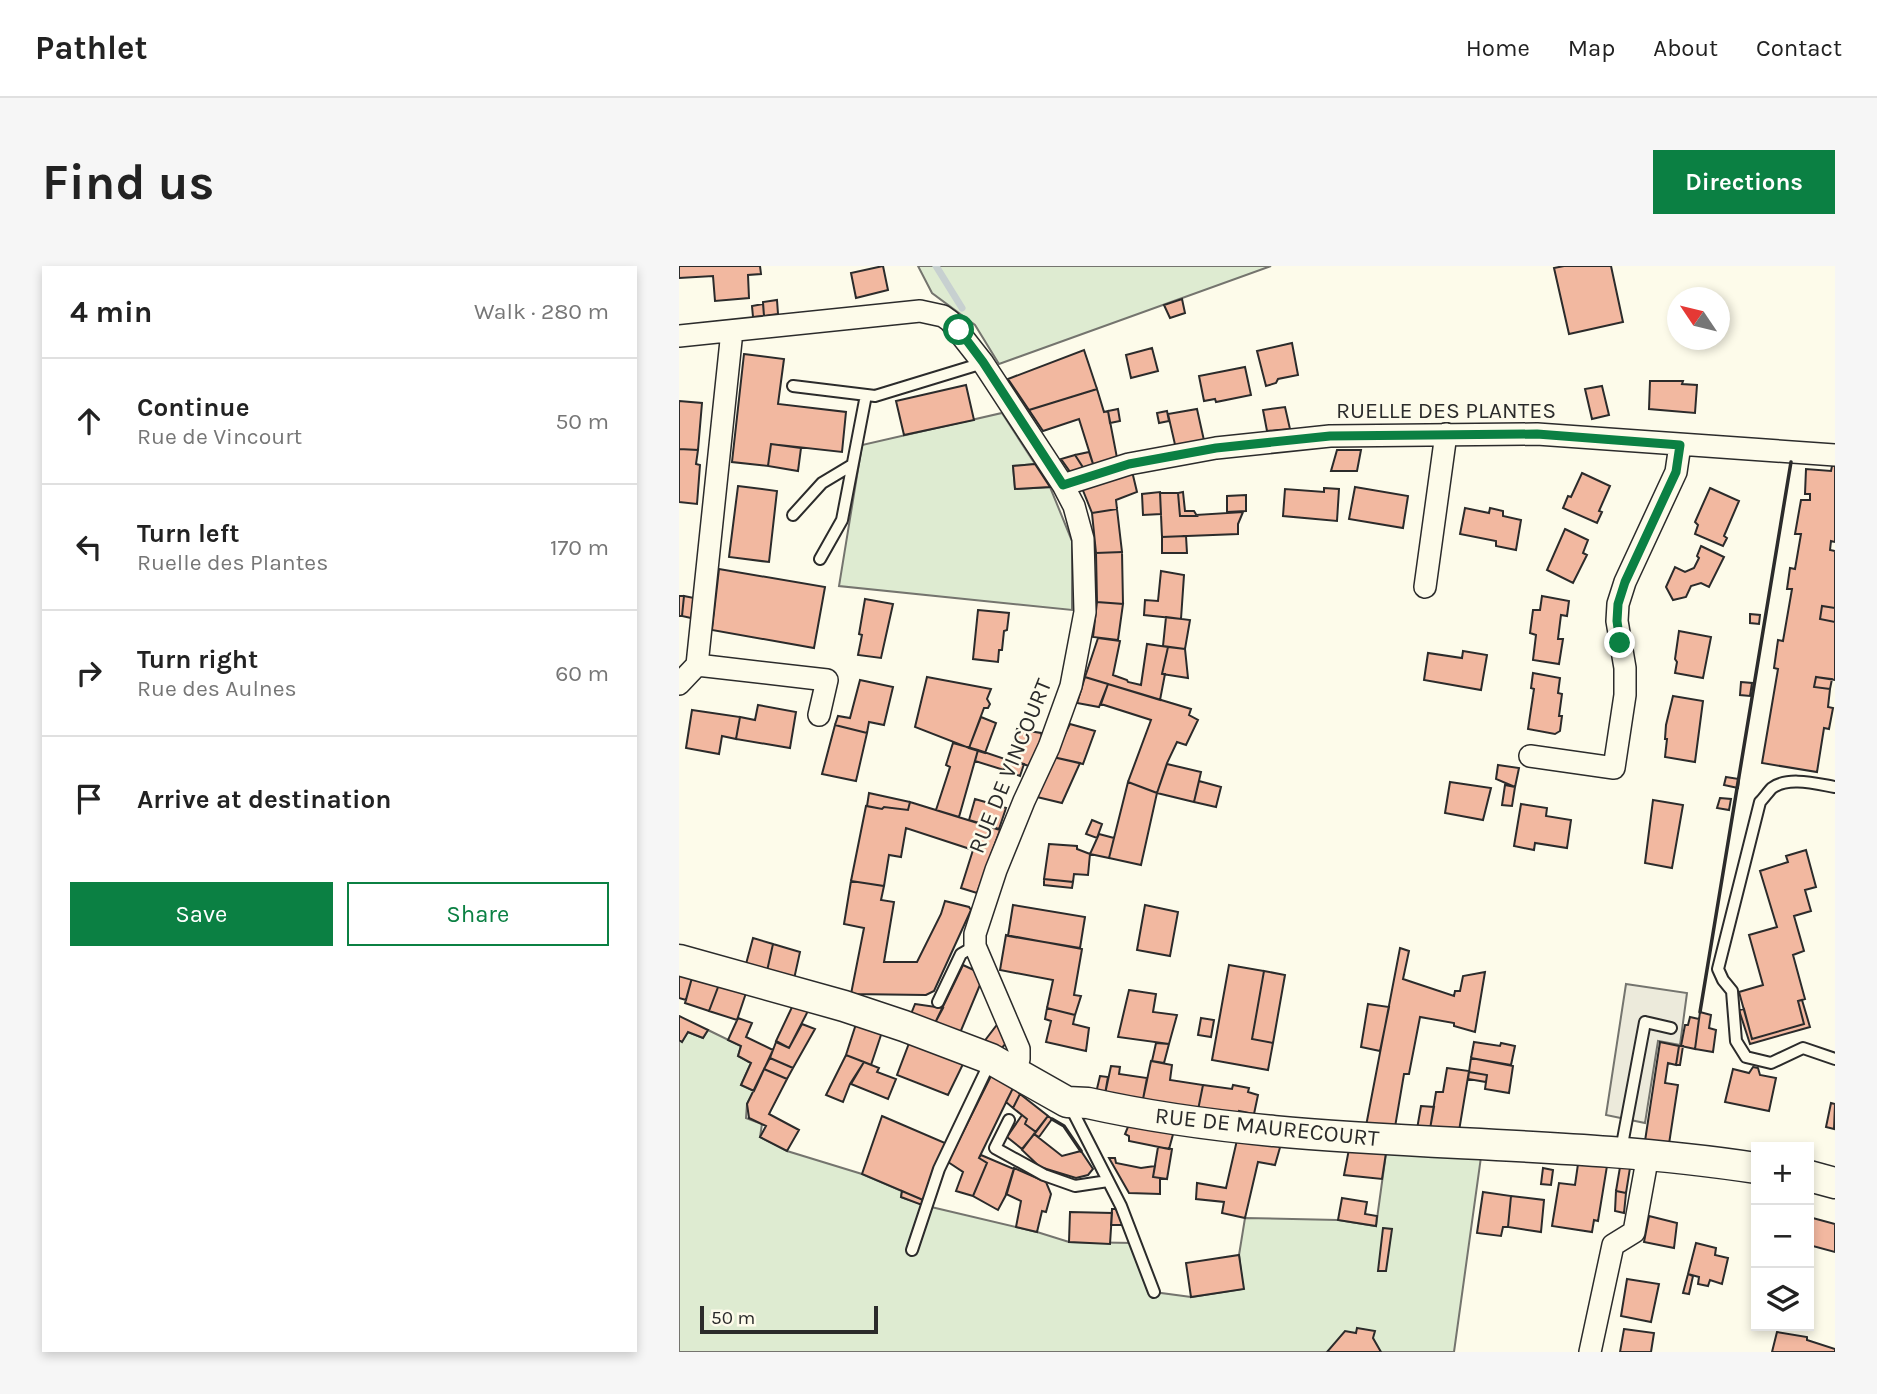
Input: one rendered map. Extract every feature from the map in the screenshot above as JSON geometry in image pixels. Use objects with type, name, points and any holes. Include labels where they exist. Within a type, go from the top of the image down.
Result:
[{"type":"main road","name":"RUE DE MAURECOURT","points":[[679,960],[844,1006],[914,1030],[1003,1066],[1067,1102],[1088,1103],[1144,1115],[1220,1126],[1635,1154],[1751,1167]]},
{"type":"main road","points":[[1814,1177],[1835,1183]]},
{"type":"street","name":"RUE DE VINCOURT","points":[[679,336],[921,311],[943,316],[983,362],[1074,506],[1083,539],[1085,612],[1080,648],[1063,712],[996,870],[975,934],[975,946]]},
{"type":"street","points":[[679,684],[697,665],[732,331]]},
{"type":"street","points":[[1425,587],[1446,434]]},
{"type":"street","name":"RUELLE DES PLANTES","points":[[1063,485],[1129,464],[1216,448],[1330,436],[1537,434],[1835,455]]},
{"type":"street","points":[[1530,755],[1615,768],[1625,695],[1625,668],[1617,621],[1618,604],[1625,582],[1676,472],[1680,445]]},
{"type":"street","points":[[697,665],[827,680],[819,715]]},
{"type":"street","points":[[975,946],[1019,1049],[1019,1059],[1003,1066]]},
{"type":"street","points":[[1590,1352],[1613,1245],[1633,1232],[1635,1154]]},
{"type":"lane","points":[[793,386],[875,396],[983,362]]},
{"type":"lane","points":[[820,559],[842,520],[866,395]]},
{"type":"lane","points":[[793,515],[822,483],[852,465]]},
{"type":"lane","points":[[1835,787],[1803,782],[1782,784],[1772,788],[1761,802],[1718,969],[1723,980],[1733,990],[1736,1041],[1746,1057],[1772,1063],[1803,1048],[1835,1059]]},
{"type":"lane","points":[[938,1002],[961,954],[975,946]]},
{"type":"lane","points":[[1635,1154],[1645,1022],[1671,1028]]},
{"type":"lane","points":[[912,1250],[939,1169],[1003,1066]]},
{"type":"lane","points":[[1067,1102],[1121,1206],[1154,1292]]},
{"type":"lane","points":[[1009,1120],[995,1147],[1044,1175],[1075,1186],[1108,1181]]},
{"type":"green space","points":[[918,266],[1271,266],[999,364],[975,325],[932,293]]},
{"type":"green space","points":[[1002,413],[1035,464],[1013,466],[1015,489],[1050,487],[1072,541],[1072,610],[839,586],[862,445]]},
{"type":"green space","points":[[708,1030],[741,1046],[738,1056],[751,1063],[741,1085],[754,1091],[747,1104],[746,1118],[762,1124],[760,1137],[787,1151],[862,1174],[902,1191],[901,1197],[927,1206],[1069,1242],[1135,1243],[1154,1292],[1191,1297],[1243,1289],[1239,1255],[1245,1218],[1338,1220],[1376,1226],[1386,1153],[1481,1157],[1454,1352],[679,1352],[679,1040],[682,1041],[688,1032],[703,1038]]},
{"type":"shaded area","points":[[1626,984],[1687,993],[1680,1045],[1658,1041],[1645,1123],[1606,1115]]},
{"type":"building","points":[[679,266],[760,266],[761,274],[748,275],[749,298],[715,301],[713,276],[679,278]]},
{"type":"building","points":[[883,266],[888,290],[856,298],[851,273]]},
{"type":"building","points":[[1611,266],[1623,322],[1569,334],[1554,268]]},
{"type":"building","points":[[1182,299],[1185,313],[1170,318],[1164,305]]},
{"type":"building","points":[[777,300],[778,314],[764,316],[763,302]]},
{"type":"building","points":[[763,304],[764,316],[753,317],[752,306]]},
{"type":"building","points":[[1292,343],[1298,375],[1278,379],[1276,383],[1266,386],[1257,351]]},
{"type":"building","points":[[1152,348],[1158,371],[1131,378],[1126,355]]},
{"type":"building","points":[[1084,350],[1097,389],[1029,410],[1008,379]]},
{"type":"building","points":[[744,354],[784,359],[778,404],[846,412],[842,452],[771,444],[768,466],[732,462]]},
{"type":"building","points":[[1245,367],[1251,395],[1216,402],[1215,399],[1204,401],[1199,376]]},
{"type":"building","points":[[1650,381],[1683,381],[1682,384],[1697,385],[1695,413],[1649,409]]},
{"type":"building","points":[[966,385],[974,420],[904,435],[896,401]]},
{"type":"building","points":[[1602,386],[1609,415],[1592,419],[1585,389]]},
{"type":"building","points":[[1097,389],[1104,412],[1108,411],[1118,463],[1095,470],[1079,419],[1043,431],[1029,410]]},
{"type":"building","points":[[679,401],[702,403],[698,450],[679,449]]},
{"type":"building","points":[[1285,407],[1290,429],[1267,431],[1263,410]]},
{"type":"building","points":[[1118,409],[1120,421],[1110,423],[1108,411]]},
{"type":"building","points":[[1197,409],[1205,445],[1176,449],[1168,414]]},
{"type":"building","points":[[1167,411],[1169,421],[1159,423],[1157,413]]},
{"type":"building","points":[[771,444],[801,448],[798,471],[768,466]]},
{"type":"building","points":[[679,449],[698,450],[696,464],[700,465],[697,504],[679,502]]},
{"type":"building","points":[[1337,450],[1361,450],[1357,471],[1331,471]]},
{"type":"building","points":[[1089,452],[1095,470],[1086,472],[1075,455]]},
{"type":"building","points":[[1075,455],[1086,472],[1073,476],[1061,459]]},
{"type":"building","points":[[1035,464],[1050,487],[1015,489],[1013,466]]},
{"type":"building","points":[[1832,466],[1835,466],[1835,542],[1831,541],[1830,550],[1835,551],[1835,608],[1822,606],[1820,619],[1835,622],[1835,680],[1816,677],[1814,687],[1830,689],[1828,707],[1833,708],[1829,729],[1824,728],[1817,772],[1762,763],[1778,669],[1774,668],[1778,640],[1783,641],[1792,589],[1787,589],[1790,568],[1795,569],[1801,534],[1795,534],[1801,500],[1810,500],[1810,494],[1805,494],[1806,469],[1831,471]]},
{"type":"building","points":[[1131,467],[1137,492],[1116,500],[1117,509],[1092,513],[1080,483]]},
{"type":"building","points":[[1582,473],[1610,486],[1597,523],[1563,508]]},
{"type":"building","points":[[738,486],[777,491],[769,562],[729,557]]},
{"type":"building","points":[[1355,487],[1408,496],[1403,528],[1349,519]]},
{"type":"building","points":[[1324,488],[1339,489],[1337,521],[1283,516],[1285,489],[1324,492]]},
{"type":"building","points":[[1710,488],[1739,501],[1724,536],[1727,538],[1723,546],[1695,534],[1698,525],[1695,522]]},
{"type":"building","points":[[1160,492],[1161,514],[1143,515],[1142,494]]},
{"type":"building","points":[[1183,492],[1185,511],[1194,511],[1197,516],[1180,516],[1178,493]]},
{"type":"building","points":[[1160,493],[1178,493],[1180,516],[1243,512],[1238,524],[1238,534],[1162,537]]},
{"type":"building","points":[[1246,495],[1246,511],[1227,512],[1227,496]]},
{"type":"building","points":[[1465,508],[1489,513],[1490,508],[1503,511],[1503,516],[1521,520],[1516,550],[1496,546],[1496,541],[1460,534]]},
{"type":"building","points":[[1117,509],[1122,552],[1096,553],[1092,513]]},
{"type":"building","points":[[1565,529],[1588,540],[1583,553],[1587,555],[1573,583],[1547,570]]},
{"type":"building","points":[[1186,536],[1187,553],[1162,553],[1162,537]]},
{"type":"building","points":[[1701,546],[1724,557],[1709,587],[1701,583],[1691,586],[1686,597],[1673,600],[1666,587],[1675,567],[1685,572],[1694,568]]},
{"type":"building","points":[[1122,552],[1123,604],[1097,602],[1096,553]]},
{"type":"building","points":[[719,569],[825,587],[814,648],[712,630]]},
{"type":"building","points":[[1161,571],[1184,575],[1181,619],[1144,615],[1145,600],[1158,601]]},
{"type":"building","points":[[679,596],[684,596],[682,616],[679,616]]},
{"type":"building","points":[[684,596],[694,598],[691,618],[682,616]]},
{"type":"building","points":[[1542,596],[1569,601],[1567,616],[1561,615],[1558,639],[1563,639],[1559,664],[1533,660],[1536,635],[1530,633],[1533,610],[1540,610]]},
{"type":"building","points":[[865,599],[893,604],[881,658],[858,655]]},
{"type":"building","points":[[1097,602],[1123,604],[1118,640],[1093,637]]},
{"type":"building","points":[[1822,606],[1835,608],[1835,622],[1820,619]]},
{"type":"building","points":[[978,610],[1009,613],[998,662],[973,659]]},
{"type":"building","points":[[1750,614],[1760,615],[1759,624],[1750,623]]},
{"type":"building","points":[[1166,617],[1190,620],[1185,649],[1163,646]]},
{"type":"building","points":[[1679,631],[1711,637],[1703,678],[1675,673]]},
{"type":"building","points":[[1098,638],[1120,641],[1113,675],[1141,685],[1147,644],[1168,647],[1160,700],[1085,677]]},
{"type":"building","points":[[1168,647],[1185,649],[1188,678],[1162,674]]},
{"type":"building","points":[[1463,651],[1487,655],[1481,690],[1424,680],[1428,653],[1462,658]]},
{"type":"building","points":[[1533,673],[1560,678],[1558,693],[1562,694],[1559,716],[1562,716],[1560,731],[1555,734],[1528,729],[1534,689],[1531,688]]},
{"type":"building","points":[[927,677],[991,689],[987,699],[990,704],[988,708],[984,708],[969,748],[915,727]]},
{"type":"building","points":[[1085,677],[1108,684],[1099,707],[1077,703]]},
{"type":"building","points":[[1816,677],[1832,679],[1830,689],[1814,687]]},
{"type":"building","points":[[860,680],[893,687],[884,725],[869,722],[867,733],[835,725],[838,716],[850,718]]},
{"type":"building","points":[[1741,682],[1752,683],[1750,696],[1740,695]]},
{"type":"building","points":[[1108,684],[1191,709],[1189,715],[1198,720],[1186,745],[1177,742],[1157,793],[1128,782],[1151,720],[1101,704]]},
{"type":"building","points":[[1673,696],[1703,701],[1695,762],[1665,757],[1666,725]]},
{"type":"building","points":[[758,705],[796,712],[790,748],[736,739],[740,717],[755,720]]},
{"type":"building","points":[[692,710],[740,717],[736,739],[722,736],[719,754],[686,748]]},
{"type":"building","points":[[981,717],[996,723],[985,753],[969,748]]},
{"type":"building","points":[[1070,724],[1095,731],[1083,764],[1053,757]]},
{"type":"building","points":[[835,725],[867,733],[856,781],[822,774]]},
{"type":"building","points":[[1017,729],[1041,733],[1042,737],[1029,766],[1010,760]]},
{"type":"building","points":[[953,743],[978,750],[959,817],[936,810],[950,767],[946,765]]},
{"type":"building","points":[[978,750],[1008,760],[1004,770],[975,761]]},
{"type":"building","points":[[1053,757],[1080,763],[1062,803],[1037,797]]},
{"type":"building","points":[[1008,760],[1024,764],[1020,776],[1004,770]]},
{"type":"building","points":[[1167,764],[1201,772],[1194,802],[1157,793]]},
{"type":"building","points":[[1498,765],[1519,768],[1515,787],[1496,779]]},
{"type":"building","points":[[1726,777],[1739,779],[1738,788],[1724,785]]},
{"type":"building","points":[[1199,781],[1221,787],[1216,807],[1194,802]]},
{"type":"building","points":[[1128,782],[1157,793],[1141,865],[1109,858]]},
{"type":"building","points":[[1450,782],[1491,788],[1483,820],[1445,813]]},
{"type":"building","points":[[1505,785],[1515,787],[1512,806],[1502,805]]},
{"type":"building","points":[[869,793],[910,802],[908,810],[867,806]]},
{"type":"building","points":[[1720,798],[1731,799],[1729,810],[1717,808]]},
{"type":"building","points":[[975,799],[1006,808],[999,829],[969,820]]},
{"type":"building","points":[[1653,800],[1683,805],[1672,868],[1645,863]]},
{"type":"building","points":[[910,802],[1000,830],[977,893],[961,888],[973,850],[906,828],[901,857],[889,855],[884,886],[851,881],[866,806],[908,810]]},
{"type":"building","points":[[1521,804],[1547,808],[1546,816],[1571,820],[1567,848],[1535,843],[1534,850],[1514,846]]},
{"type":"building","points":[[1092,820],[1102,824],[1097,838],[1086,834]]},
{"type":"building","points":[[1099,834],[1114,838],[1109,858],[1090,854]]},
{"type":"building","points":[[1049,844],[1077,846],[1077,849],[1090,854],[1088,875],[1074,874],[1073,882],[1044,879]]},
{"type":"building","points":[[1806,850],[1816,887],[1805,890],[1811,911],[1794,916],[1804,951],[1793,955],[1805,999],[1798,1001],[1804,1024],[1752,1039],[1739,992],[1763,985],[1749,935],[1777,927],[1760,871],[1788,862],[1786,856]]},
{"type":"building","points":[[1044,879],[1073,882],[1072,888],[1044,885]]},
{"type":"building","points":[[851,881],[884,886],[881,900],[894,902],[884,962],[917,962],[945,901],[969,907],[971,910],[934,991],[926,995],[851,994],[864,928],[844,924]]},
{"type":"building","points":[[1013,905],[1085,917],[1080,948],[1008,936]]},
{"type":"building","points":[[1145,905],[1178,912],[1170,956],[1137,950]]},
{"type":"building","points":[[1006,935],[1082,949],[1074,995],[1081,996],[1075,1015],[1047,1008],[1053,980],[1000,970]]},
{"type":"building","points":[[753,938],[773,944],[767,971],[746,964]]},
{"type":"building","points":[[773,944],[800,952],[794,979],[767,971]]},
{"type":"building","points":[[1400,948],[1409,951],[1403,979],[1454,996],[1455,991],[1460,991],[1463,976],[1485,972],[1475,1032],[1454,1026],[1454,1023],[1420,1017],[1409,1074],[1404,1074],[1395,1127],[1366,1126]]},
{"type":"building","points":[[963,965],[978,972],[982,980],[960,1033],[935,1023]]},
{"type":"building","points":[[1229,965],[1264,971],[1252,1039],[1273,1043],[1268,1070],[1212,1060]]},
{"type":"building","points":[[679,971],[693,974],[686,1000],[679,998]]},
{"type":"building","points":[[1264,971],[1285,975],[1273,1043],[1252,1039]]},
{"type":"building","points":[[693,974],[720,982],[709,1011],[685,1003]]},
{"type":"building","points":[[720,982],[747,990],[737,1020],[709,1011]]},
{"type":"building","points":[[1129,990],[1156,994],[1153,1012],[1177,1015],[1169,1044],[1118,1037]]},
{"type":"building","points":[[1802,1000],[1810,1027],[1750,1044],[1739,1010],[1744,1009],[1752,1039],[1804,1024],[1798,1001]]},
{"type":"building","points":[[915,1004],[943,1008],[935,1023],[911,1014]]},
{"type":"building","points":[[1368,1004],[1389,1007],[1380,1051],[1361,1047]]},
{"type":"building","points":[[793,1005],[809,1009],[789,1048],[776,1041]]},
{"type":"building","points":[[1047,1008],[1075,1015],[1073,1024],[1089,1028],[1086,1051],[1046,1042],[1051,1021],[1045,1019]]},
{"type":"building","points":[[1700,1012],[1711,1015],[1709,1028],[1716,1030],[1713,1052],[1695,1049]]},
{"type":"building","points":[[679,1016],[708,1030],[703,1038],[688,1032],[682,1042],[679,1040]]},
{"type":"building","points":[[1690,1017],[1699,1019],[1695,1049],[1681,1046],[1685,1025],[1688,1025]]},
{"type":"building","points":[[738,1018],[752,1023],[746,1037],[773,1050],[754,1091],[741,1085],[751,1063],[738,1056],[741,1046],[728,1040]]},
{"type":"building","points":[[1201,1018],[1214,1020],[1211,1037],[1198,1035]]},
{"type":"building","points":[[1001,1023],[1008,1041],[1000,1050],[983,1043]]},
{"type":"building","points":[[802,1024],[815,1029],[793,1068],[770,1058],[776,1042],[789,1048]]},
{"type":"building","points":[[856,1024],[882,1032],[871,1065],[846,1055]]},
{"type":"building","points":[[911,1038],[964,1062],[948,1095],[897,1075]]},
{"type":"building","points":[[1474,1042],[1515,1046],[1511,1065],[1471,1058]]},
{"type":"building","points":[[1660,1042],[1679,1046],[1676,1065],[1668,1063],[1665,1083],[1678,1085],[1669,1144],[1645,1141]]},
{"type":"building","points":[[1156,1043],[1169,1044],[1164,1063],[1152,1061]]},
{"type":"building","points":[[1679,1046],[1683,1046],[1680,1065],[1676,1065]]},
{"type":"building","points":[[846,1055],[864,1062],[850,1084],[843,1102],[826,1095]]},
{"type":"building","points":[[770,1058],[793,1068],[787,1079],[764,1069]]},
{"type":"building","points":[[1471,1058],[1513,1066],[1509,1093],[1485,1089],[1487,1075],[1469,1072]]},
{"type":"building","points":[[1151,1061],[1172,1065],[1170,1080],[1203,1085],[1198,1110],[1143,1099]]},
{"type":"building","points":[[864,1062],[879,1068],[877,1072],[896,1079],[888,1099],[851,1084]]},
{"type":"building","points":[[1111,1066],[1120,1067],[1119,1074],[1147,1078],[1143,1099],[1105,1094]]},
{"type":"building","points":[[1753,1067],[1758,1068],[1760,1075],[1776,1078],[1769,1111],[1725,1102],[1733,1069],[1749,1073]]},
{"type":"building","points":[[1447,1068],[1469,1071],[1459,1131],[1430,1129],[1436,1092],[1443,1092]]},
{"type":"building","points":[[764,1069],[787,1079],[769,1114],[799,1130],[787,1151],[760,1137],[766,1126],[749,1118],[747,1104]]},
{"type":"building","points":[[993,1072],[1013,1088],[979,1158],[987,1163],[973,1196],[956,1191],[963,1172],[948,1162]]},
{"type":"building","points":[[1469,1072],[1487,1075],[1486,1082],[1468,1079]]},
{"type":"building","points":[[1100,1076],[1108,1077],[1105,1094],[1096,1093]]},
{"type":"building","points":[[1203,1085],[1232,1089],[1233,1085],[1249,1088],[1248,1092],[1258,1095],[1254,1114],[1239,1111],[1238,1117],[1198,1110]]},
{"type":"building","points":[[1013,1088],[1020,1094],[1013,1108],[1006,1102]]},
{"type":"building","points":[[1020,1094],[1048,1116],[1036,1132],[1025,1124],[1027,1119],[1013,1108]]},
{"type":"building","points":[[1831,1103],[1835,1104],[1834,1129],[1826,1127]]},
{"type":"building","points":[[1421,1106],[1434,1107],[1430,1129],[1417,1129]]},
{"type":"building","points":[[1022,1115],[1027,1119],[1025,1124],[1036,1132],[1022,1149],[1007,1137]]},
{"type":"building","points":[[882,1116],[945,1143],[923,1200],[862,1174]]},
{"type":"building","points":[[1048,1116],[1052,1119],[1039,1137],[1034,1134]]},
{"type":"building","points":[[1130,1122],[1175,1127],[1169,1149],[1129,1141],[1129,1136],[1125,1134]]},
{"type":"building","points":[[1034,1134],[1062,1156],[1081,1151],[1093,1169],[1088,1175],[1076,1178],[1040,1167],[1022,1150]]},
{"type":"building","points":[[1237,1140],[1281,1144],[1275,1165],[1258,1162],[1245,1218],[1222,1213],[1224,1202],[1196,1199],[1197,1183],[1226,1188]]},
{"type":"building","points":[[1158,1147],[1172,1149],[1167,1179],[1153,1177]]},
{"type":"building","points":[[1349,1149],[1386,1153],[1382,1179],[1344,1175]]},
{"type":"building","points":[[981,1155],[1014,1169],[1007,1193],[998,1210],[973,1196],[987,1163],[979,1158]]},
{"type":"building","points":[[1109,1158],[1115,1158],[1116,1163],[1141,1168],[1155,1166],[1153,1177],[1160,1178],[1160,1194],[1129,1193]]},
{"type":"building","points":[[1578,1164],[1607,1166],[1598,1221],[1594,1220],[1592,1232],[1552,1226],[1559,1183],[1575,1185]]},
{"type":"building","points":[[1620,1167],[1630,1168],[1626,1193],[1616,1191]]},
{"type":"building","points":[[1014,1168],[1046,1182],[1051,1194],[1046,1212],[1042,1211],[1037,1232],[1016,1227],[1021,1201],[1006,1194]]},
{"type":"building","points":[[1543,1168],[1553,1170],[1551,1185],[1541,1184]]},
{"type":"building","points":[[902,1191],[923,1200],[922,1205],[901,1197]]},
{"type":"building","points":[[1616,1191],[1626,1193],[1624,1213],[1615,1211]]},
{"type":"building","points":[[1483,1192],[1511,1196],[1508,1227],[1503,1227],[1501,1236],[1477,1233]]},
{"type":"building","points":[[1511,1196],[1544,1200],[1541,1232],[1508,1227]]},
{"type":"building","points":[[1342,1198],[1367,1202],[1365,1214],[1377,1216],[1376,1226],[1338,1220]]},
{"type":"building","points":[[1112,1209],[1116,1209],[1124,1225],[1111,1225]]},
{"type":"building","points":[[1070,1212],[1112,1213],[1110,1244],[1069,1242]]},
{"type":"building","points":[[1649,1216],[1677,1223],[1674,1248],[1644,1242]]},
{"type":"building","points":[[1814,1218],[1835,1224],[1835,1252],[1814,1246]]},
{"type":"building","points":[[1383,1228],[1392,1229],[1386,1271],[1378,1271]]},
{"type":"building","points":[[1696,1243],[1716,1248],[1715,1255],[1728,1258],[1722,1284],[1710,1280],[1708,1286],[1698,1284],[1699,1277],[1688,1274]]},
{"type":"building","points":[[1239,1255],[1244,1289],[1191,1297],[1186,1263]]},
{"type":"building","points":[[1688,1274],[1693,1276],[1689,1294],[1683,1293]]},
{"type":"building","points":[[1627,1279],[1659,1284],[1651,1322],[1621,1316]]},
{"type":"building","points":[[1357,1328],[1375,1331],[1373,1338],[1381,1352],[1327,1352],[1345,1331],[1356,1333]]},
{"type":"building","points":[[1624,1329],[1654,1333],[1651,1352],[1620,1352]]},
{"type":"building","points":[[1777,1332],[1807,1337],[1807,1340],[1835,1349],[1835,1352],[1772,1352]]},
{"type":"waterway","points":[[936,266],[962,308]]},
{"type":"wall","points":[[1700,1012],[1791,462]]},
{"type":"wall","points":[[1052,1119],[1064,1126],[1081,1151]]},
{"type":"route","points":[[959,330],[983,362],[1063,485],[1129,464],[1216,448],[1330,436],[1537,434],[1680,445],[1676,472],[1625,582],[1618,604],[1620,643]]}]
